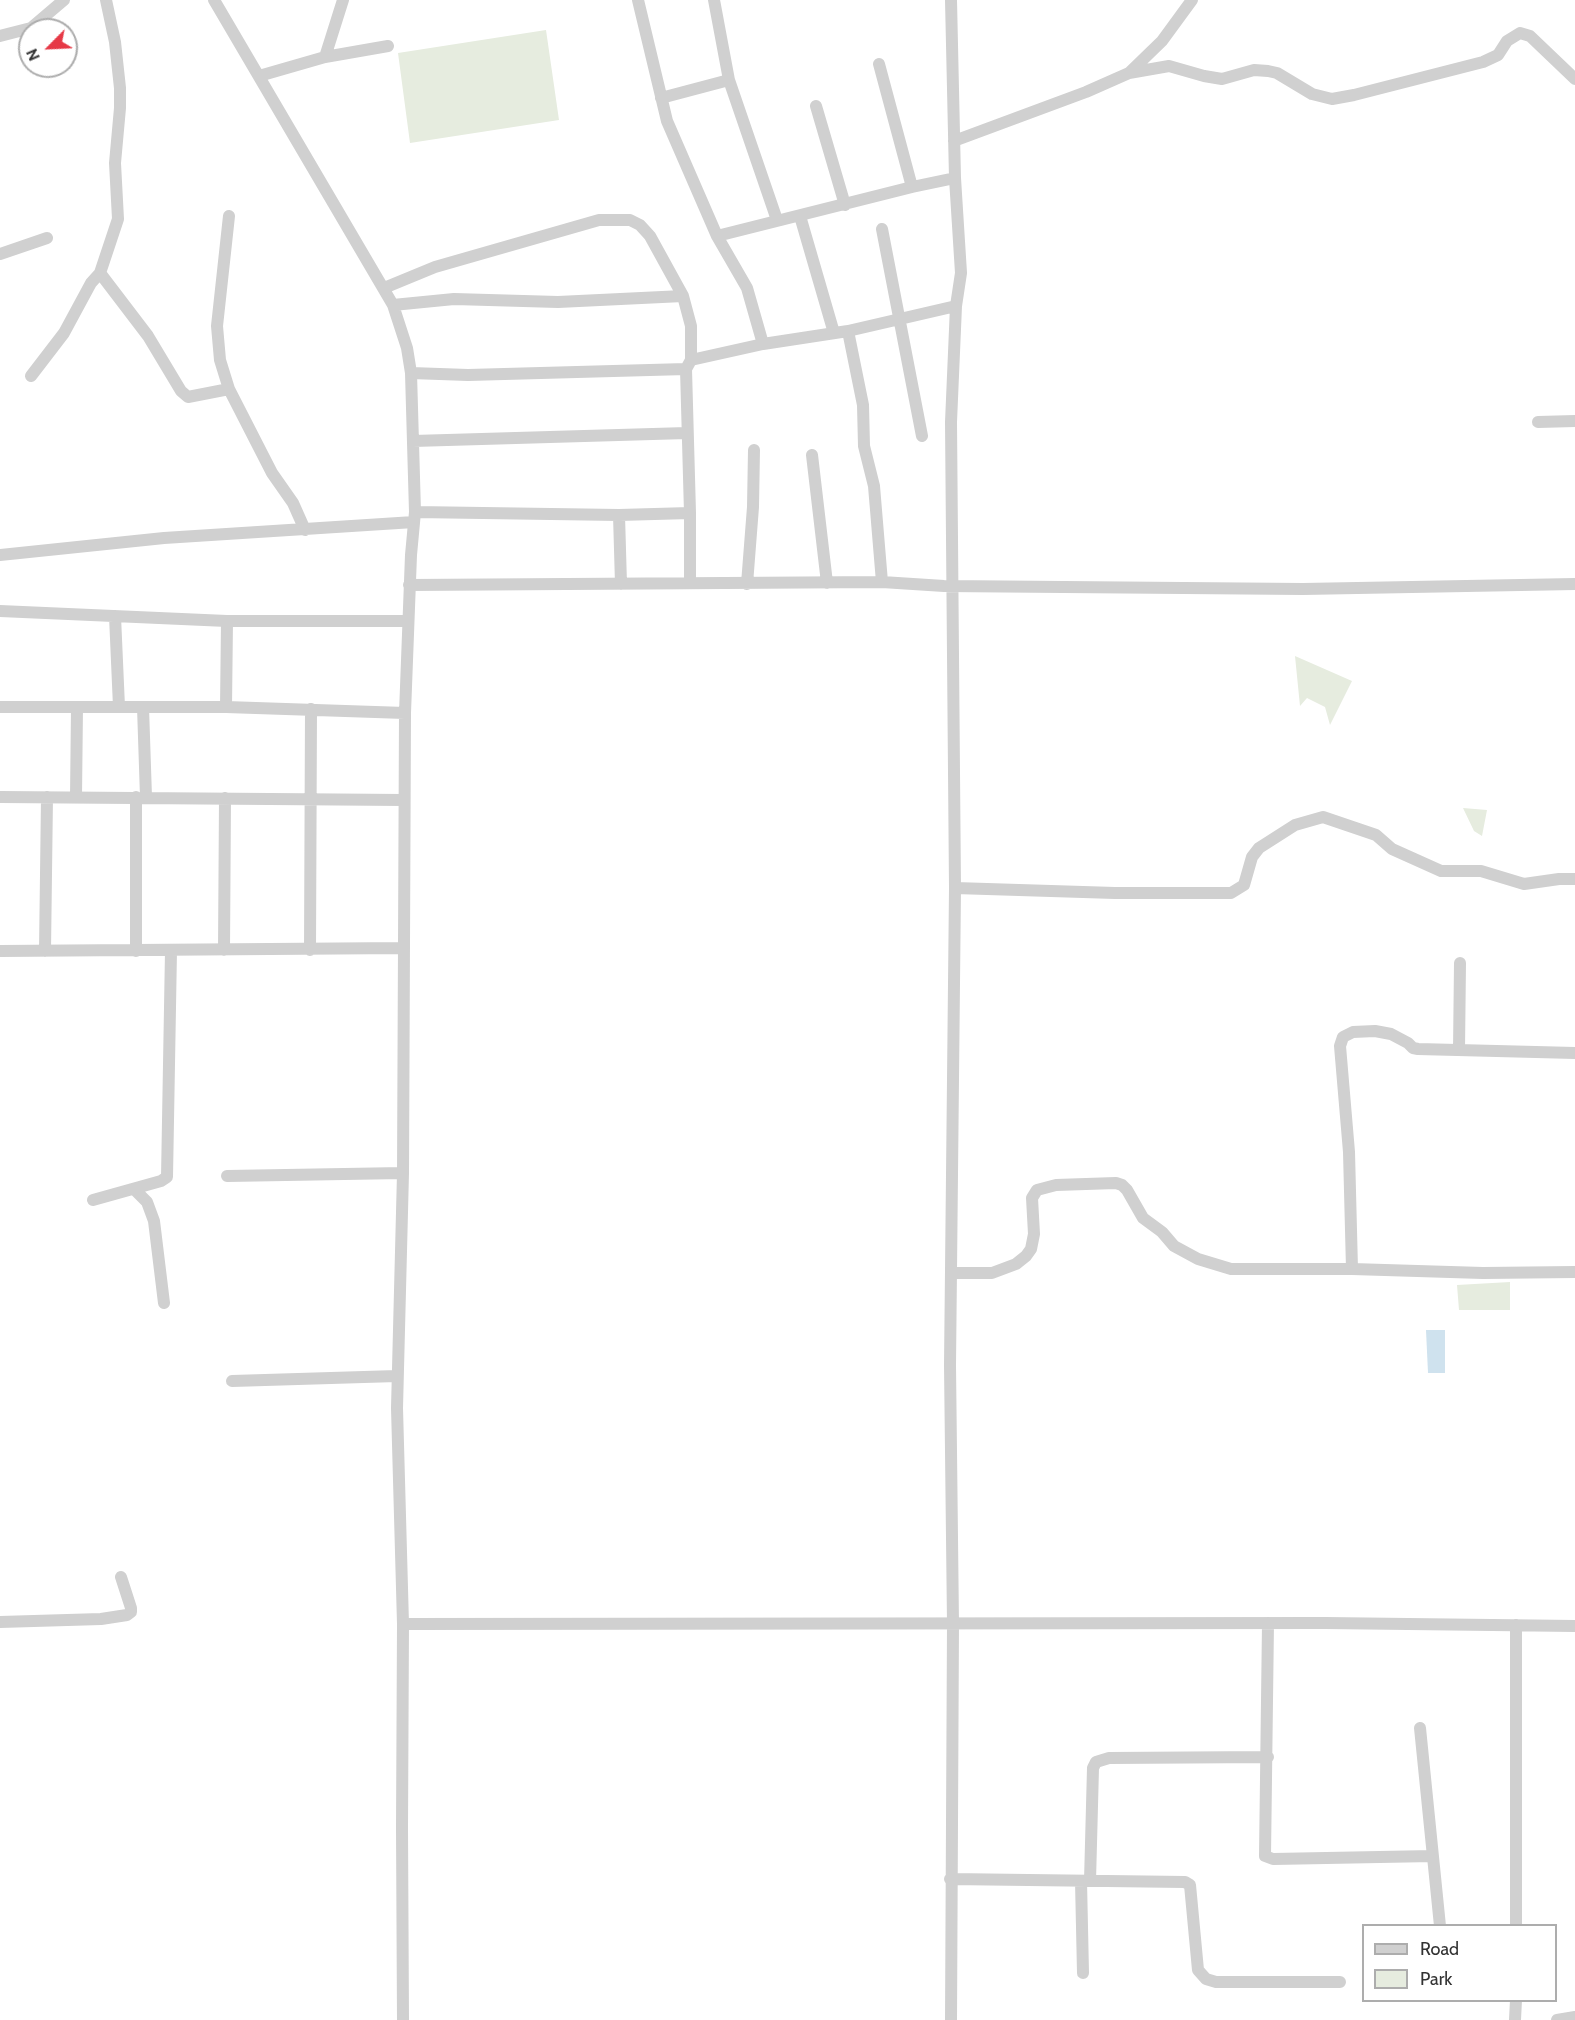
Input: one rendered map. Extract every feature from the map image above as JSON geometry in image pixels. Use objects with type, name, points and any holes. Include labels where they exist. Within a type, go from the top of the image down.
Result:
[{"type":"street","points":[[0,36],[31,28],[64,0]]},
{"type":"street","points":[[31,376],[64,333],[91,283],[100,273],[118,219],[115,163],[120,88],[115,42],[106,0]]},
{"type":"street","points":[[214,0],[393,305],[407,348],[411,373],[415,517],[405,713],[404,1173],[397,1376],[403,1624],[403,2020]]},
{"type":"street","points":[[325,57],[343,0]]},
{"type":"street","points":[[638,0],[667,121],[717,236],[747,288],[763,344]]},
{"type":"street","points":[[714,0],[729,80],[777,220]]},
{"type":"street","points":[[951,0],[955,178],[961,273],[956,306],[951,422],[955,888],[950,1365],[953,1624],[951,2020]]},
{"type":"street","points":[[1129,73],[1162,41],[1192,0]]},
{"type":"street","points":[[954,141],[1086,92],[1129,73],[1169,66],[1204,76],[1225,79],[1246,72],[1268,71],[1277,73],[1312,94],[1332,99],[1483,62],[1498,55],[1507,41],[1520,33],[1530,36],[1575,79]]},
{"type":"street","points":[[259,76],[325,57],[388,46]]},
{"type":"street","points":[[879,64],[912,187]]},
{"type":"street","points":[[661,98],[729,80]]},
{"type":"street","points":[[816,106],[845,205]]},
{"type":"street","points":[[717,236],[955,178]]},
{"type":"street","points":[[229,216],[217,326],[220,360],[228,389],[272,473],[293,502],[305,530]]},
{"type":"street","points":[[800,216],[834,333]]},
{"type":"street","points":[[384,288],[435,267],[599,220],[630,220],[639,225],[650,236],[683,296],[691,326],[687,433],[690,584]]},
{"type":"street","points":[[882,229],[922,436]]},
{"type":"street","points":[[0,254],[46,238]]},
{"type":"street","points":[[100,273],[148,336],[180,392],[188,397],[228,389]]},
{"type":"street","points":[[393,305],[454,299],[558,302],[683,296]]},
{"type":"street","points":[[411,373],[468,375],[688,365],[763,344],[848,331],[956,306]]},
{"type":"street","points":[[848,331],[863,405],[864,446],[874,486],[882,582]]},
{"type":"street","points":[[1538,422],[1575,421]]},
{"type":"street","points":[[413,441],[687,433]]},
{"type":"street","points":[[747,584],[753,507],[754,450]]},
{"type":"street","points":[[812,455],[827,583]]},
{"type":"street","points":[[0,555],[164,538],[305,530],[415,517],[690,513]]},
{"type":"street","points":[[619,515],[621,584]]},
{"type":"street","points":[[410,585],[882,582],[952,586],[1303,589],[1575,584]]},
{"type":"street","points":[[0,611],[227,621],[408,621]]},
{"type":"street","points":[[115,616],[119,707]]},
{"type":"street","points":[[226,707],[227,621]]},
{"type":"street","points":[[0,707],[226,707],[405,713]]},
{"type":"street","points":[[76,797],[77,707]]},
{"type":"street","points":[[136,951],[143,707]]},
{"type":"street","points":[[309,950],[311,709]]},
{"type":"street","points":[[0,796],[404,800]]},
{"type":"street","points":[[45,951],[47,797]]},
{"type":"street","points":[[224,950],[225,798]]},
{"type":"street","points":[[955,888],[1115,893],[1231,893],[1244,885],[1252,857],[1259,848],[1295,825],[1323,817],[1376,835],[1392,849],[1441,871],[1481,871],[1524,884],[1575,879]]},
{"type":"street","points":[[0,951],[405,948]]},
{"type":"street","points":[[93,1200],[161,1181],[167,1177],[169,1169],[168,1078],[171,951]]},
{"type":"street","points":[[1459,1050],[1460,963]]},
{"type":"street","points":[[1352,1269],[1349,1152],[1341,1041],[1346,1034],[1375,1031],[1396,1036],[1413,1048],[1575,1053]]},
{"type":"street","points":[[227,1176],[404,1173]]},
{"type":"street","points":[[951,1273],[992,1273],[1016,1264],[1026,1256],[1031,1249],[1034,1234],[1032,1198],[1037,1190],[1056,1185],[1116,1183],[1125,1187],[1140,1215],[1162,1232],[1174,1246],[1210,1263],[1242,1270],[1575,1272]]},
{"type":"street","points":[[134,1189],[147,1202],[154,1221],[164,1303]]},
{"type":"street","points":[[232,1380],[397,1376]]},
{"type":"street","points":[[0,1622],[101,1619],[127,1615],[131,1612],[131,1608],[121,1577]]},
{"type":"street","points":[[403,1624],[1268,1623],[1575,1626]]},
{"type":"street","points":[[1268,1623],[1265,1855],[1268,1858],[1433,1856]]},
{"type":"street","points":[[1516,1625],[1516,1924]]},
{"type":"street","points":[[1420,1728],[1440,1924]]},
{"type":"street","points":[[1083,1973],[1085,1881],[1096,1762],[1109,1758],[1268,1757]]},
{"type":"street","points":[[950,1880],[1185,1882],[1190,1886],[1198,1970],[1206,1979],[1216,1982],[1340,1982]]},
{"type":"street","points":[[1515,2020],[1516,2002]]},
{"type":"street","points":[[1557,2020],[1575,2017]]},
{"type":"green space","points":[[546,30],[559,120],[410,143],[398,53]]},
{"type":"green space","points":[[1295,656],[1352,681],[1330,725],[1325,707],[1307,698],[1300,706]]},
{"type":"green space","points":[[1463,808],[1487,810],[1482,836],[1474,831]]},
{"type":"green space","points":[[1510,1282],[1510,1310],[1459,1310],[1457,1285]]},
{"type":"water","points":[[1426,1330],[1445,1330],[1445,1373],[1428,1373]]}]
